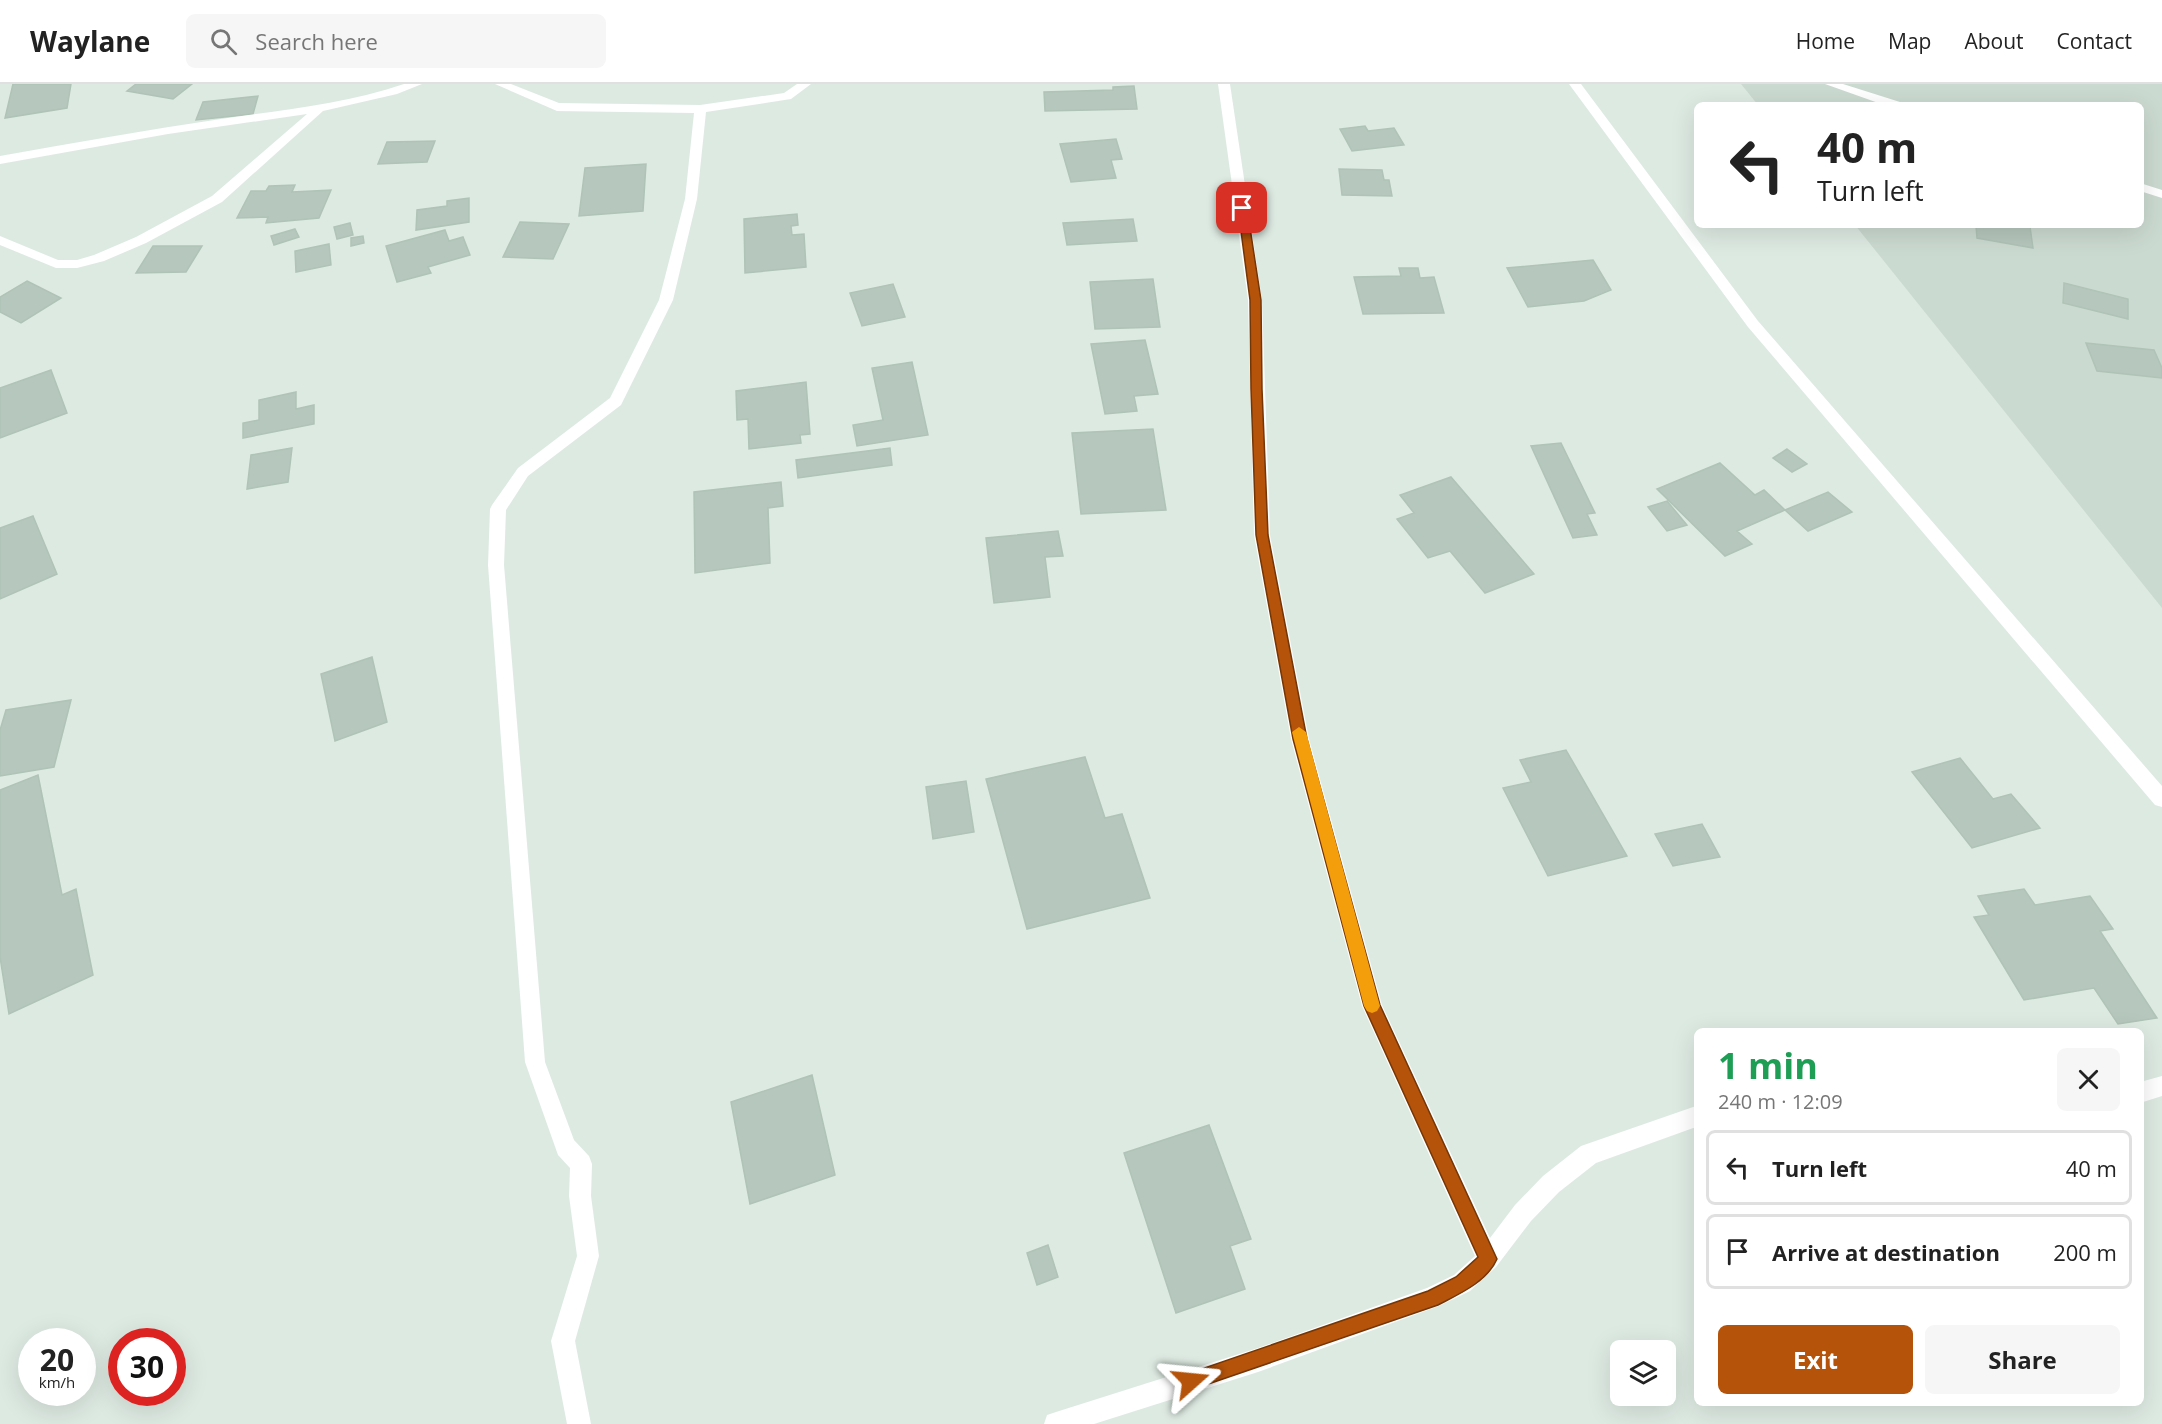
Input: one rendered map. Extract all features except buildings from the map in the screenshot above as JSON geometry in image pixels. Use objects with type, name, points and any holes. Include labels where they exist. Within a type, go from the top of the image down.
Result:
[{"type":"street","points":[[0,160],[160,132],[318,110],[416,84]]},
{"type":"street","points":[[501,84],[557,107],[700,109],[787,96],[805,84]]},
{"type":"street","points":[[1224,84],[1255,300],[1262,535],[1300,739],[1372,1006],[1488,1259]]},
{"type":"street","points":[[1575,84],[1754,324],[2162,799]]},
{"type":"street","points":[[1831,84],[1887,102]]},
{"type":"street","points":[[579,1424],[563,1341],[588,1256],[580,1196],[581,1164],[566,1147],[534,1062],[496,565],[498,509],[523,472],[616,401],[666,300],[691,199],[700,109]]},
{"type":"street","points":[[0,240],[56,264],[77,264],[99,258],[141,240],[217,199],[318,110]]},
{"type":"street","points":[[2144,188],[2162,194]]},
{"type":"street","points":[[2144,1092],[2162,1086]]},
{"type":"street","points":[[1056,1424],[1258,1360],[1431,1298],[1462,1283],[1488,1259],[1523,1213],[1551,1184],[1589,1154],[1694,1118]]},
{"type":"shaded area","points":[[1741,84],[2162,84],[2162,608],[1857,228],[2144,228],[2144,102],[1756,102]]},
{"type":"slow traffic","points":[[1299,732],[1372,1006]]},
{"type":"route","points":[[1191,1381],[1258,1360],[1431,1298],[1462,1283],[1488,1259],[1372,1006],[1300,739],[1262,535],[1255,300],[1242,208]]}]
